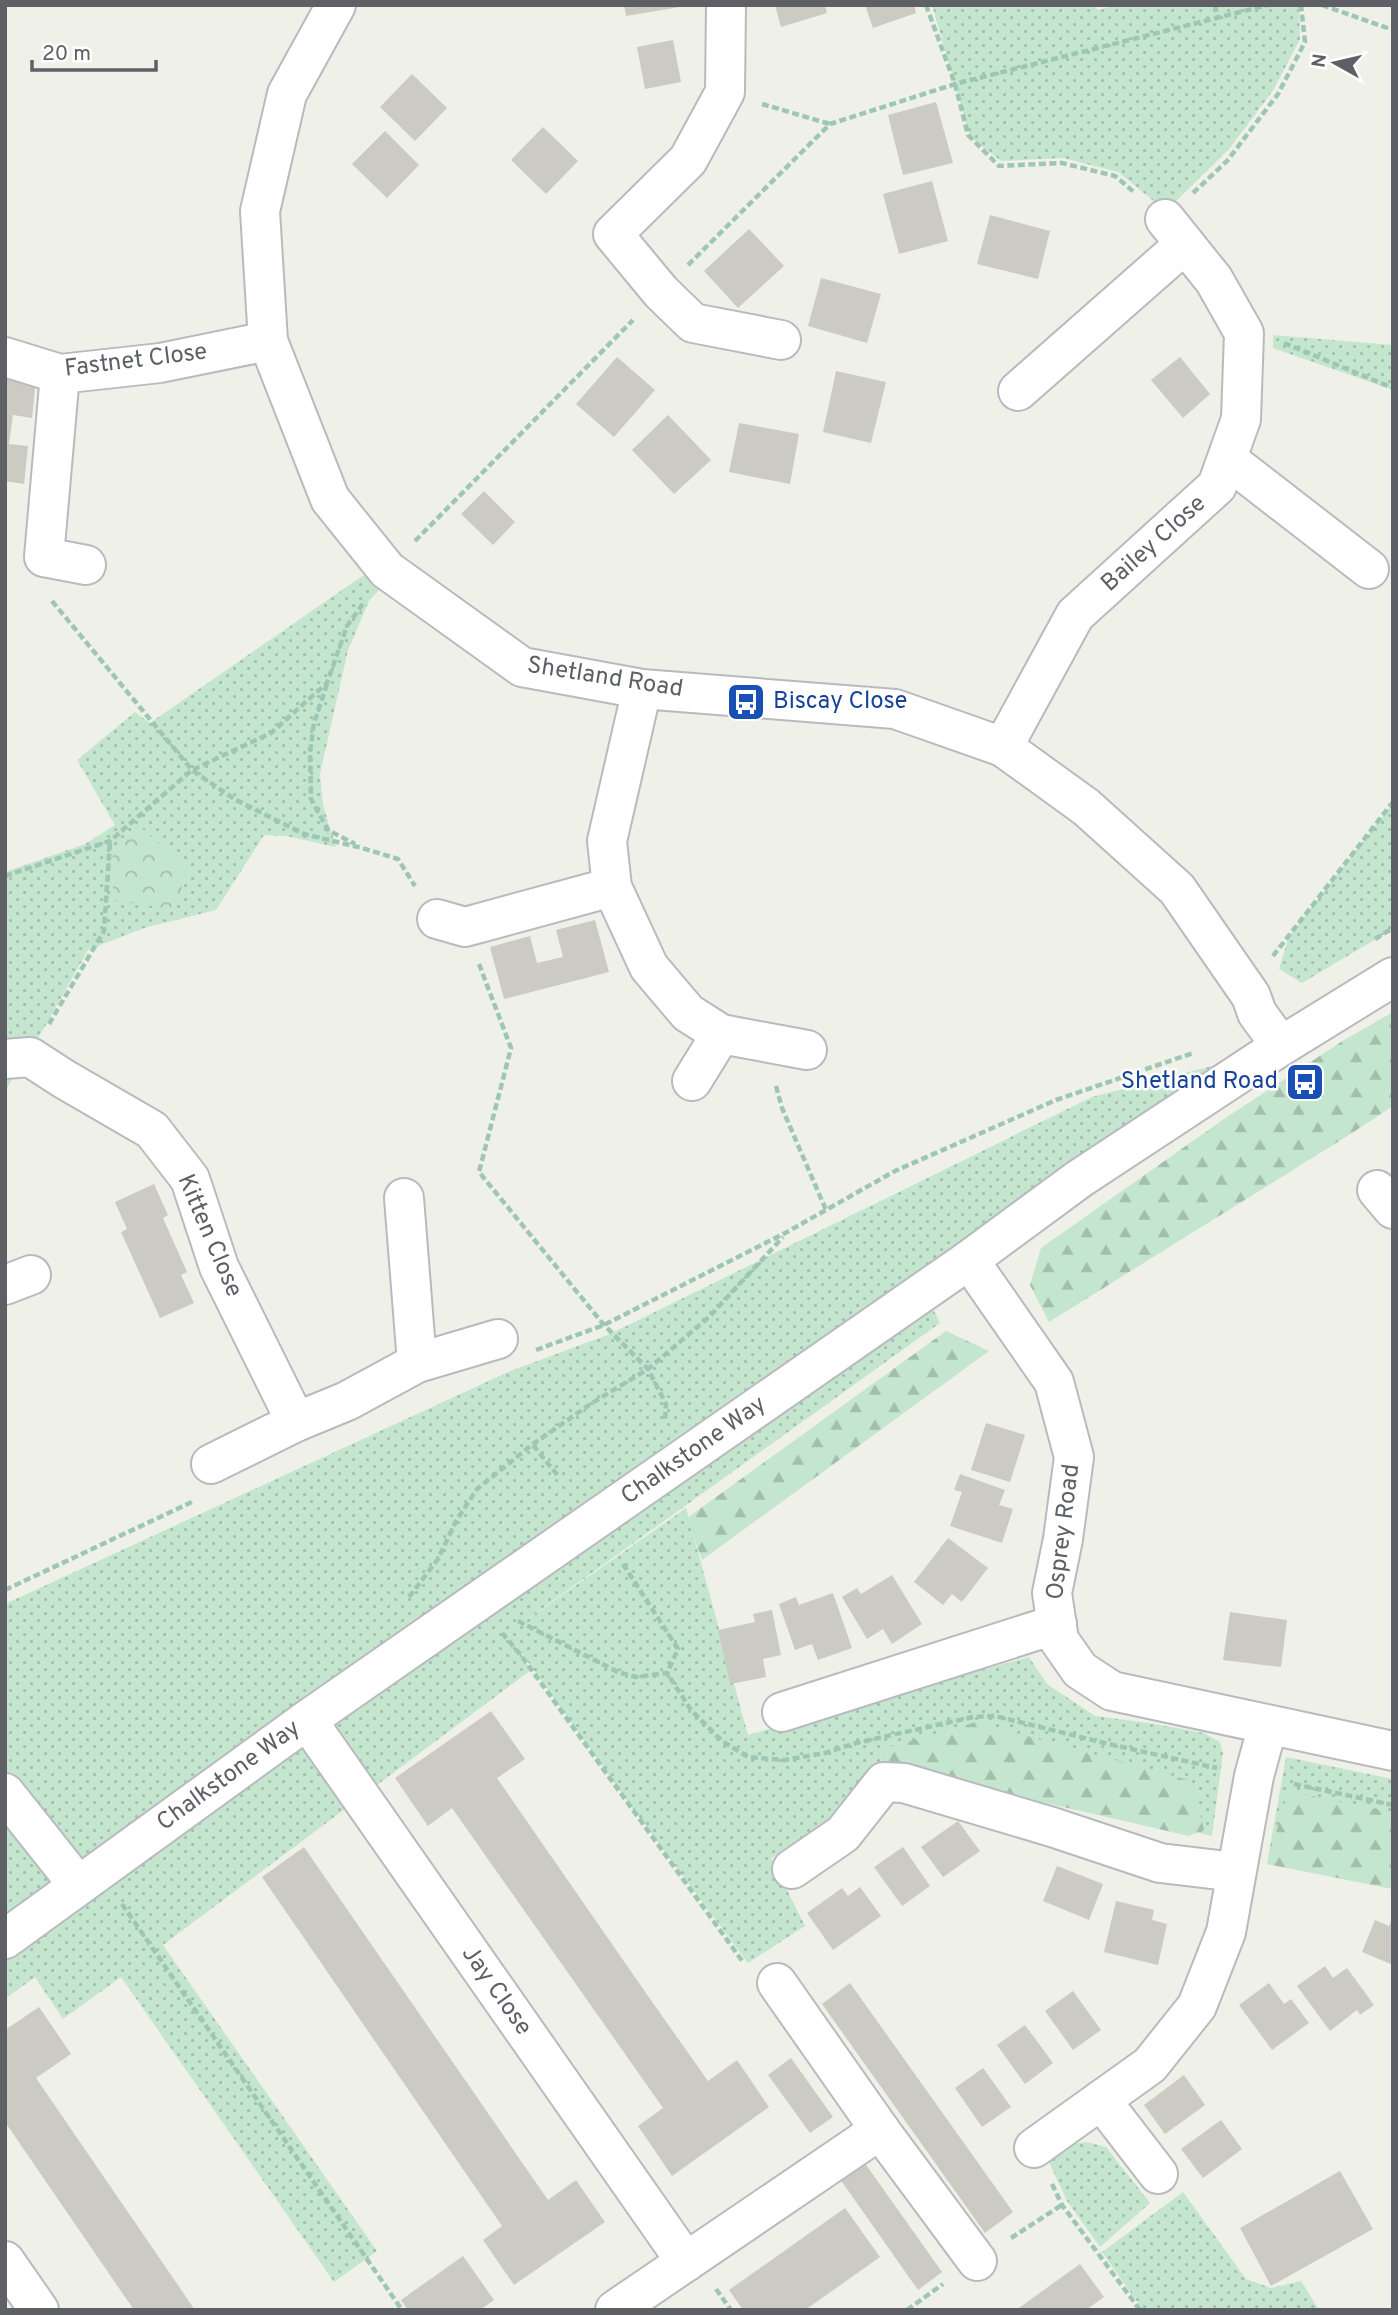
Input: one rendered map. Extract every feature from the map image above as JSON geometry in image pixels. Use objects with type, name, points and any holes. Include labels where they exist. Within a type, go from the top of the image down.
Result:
[{"type":"street","name":"Shetland Road","points":[[336,5],[288,94],[260,211],[268,341],[330,499],[387,570],[522,667],[642,689],[895,709],[1003,747],[1086,807],[1177,889],[1251,996],[1258,1013],[1281,1046]]},
{"type":"street","points":[[726,5],[725,92],[688,160],[613,233],[661,292],[693,323],[781,340]]},
{"type":"street","points":[[1018,391],[1175,232],[1214,280],[1244,332]]},
{"type":"street","name":"Bailey Close","points":[[1003,747],[1076,615],[1217,486],[1241,419],[1244,332]]},
{"type":"street","name":"Fastnet Close","points":[[5,357],[60,374],[160,363],[268,341]]},
{"type":"street","points":[[60,374],[44,557],[86,565]]},
{"type":"street","points":[[1227,459],[1369,569]]},
{"type":"street","points":[[642,689],[607,841],[612,887],[649,967],[688,1013],[721,1034],[807,1050]]},
{"type":"street","points":[[451,923],[612,887]]},
{"type":"street","name":"Chalkstone Way","points":[[5,1939],[307,1720],[969,1260],[1079,1179],[1281,1046],[1393,977]]},
{"type":"street","points":[[692,1081],[721,1034]]},
{"type":"street","name":"Kitten Close","points":[[18,1058],[64,1080],[152,1130],[190,1179],[219,1267],[296,1422]]},
{"type":"street","points":[[404,1198],[417,1363]]},
{"type":"street","name":"Osprey Road","points":[[969,1260],[1054,1382],[1074,1457],[1063,1539],[1052,1593],[1059,1640],[1080,1670],[1112,1691],[1393,1751]]},
{"type":"street","points":[[205,1481],[296,1422],[347,1401],[417,1363],[498,1339]]},
{"type":"street","points":[[782,1712],[1056,1624]]},
{"type":"street","name":"Jay Close","points":[[307,1720],[686,2262]]},
{"type":"street","points":[[1034,2148],[1150,2065],[1197,2006],[1226,1932],[1254,1776],[1268,1725]]},
{"type":"street","points":[[792,1869],[843,1833],[884,1782],[904,1783],[1052,1827],[1160,1863],[1236,1872]]},
{"type":"street","points":[[5,1793],[78,1885]]},
{"type":"street","points":[[777,1983],[880,2130],[977,2261]]},
{"type":"street","points":[[1101,2100],[1158,2174]]},
{"type":"street","points":[[615,2310],[880,2130]]},
{"type":"street","points":[[5,2261],[39,2310]]},
{"type":"path","points":[[926,5],[955,84],[968,135],[999,166],[1062,163],[1115,176],[1175,232],[1279,94],[1305,42],[1301,5]]},
{"type":"path","points":[[1215,5],[1217,17]]},
{"type":"path","points":[[362,848],[328,830],[310,799],[310,752],[313,733],[347,626],[387,570],[830,124],[955,84],[1268,5]]},
{"type":"path","points":[[1322,5],[1393,30]]},
{"type":"path","points":[[725,92],[830,124]]},
{"type":"path","points":[[1244,332],[1279,341],[1393,388]]},
{"type":"path","points":[[44,557],[44,592],[192,770],[234,799],[304,834],[398,859],[451,923],[511,1048],[479,1172],[604,1325],[648,1369],[666,1404],[666,1437],[683,1459]]},
{"type":"path","points":[[5,876],[110,841],[192,770],[271,733],[327,683]]},
{"type":"path","points":[[1269,961],[1393,802]]},
{"type":"path","points":[[18,1058],[104,931],[110,841]]},
{"type":"path","points":[[763,1042],[782,1108],[826,1210]]},
{"type":"path","points":[[604,1325],[787,1232],[895,1171],[1055,1100],[1198,1051]]},
{"type":"path","points":[[400,1604],[410,1596],[438,1559],[456,1521],[477,1489],[533,1444],[592,1403],[648,1369],[709,1317],[787,1232]]},
{"type":"path","points":[[533,1444],[559,1477]]},
{"type":"path","points":[[5,1590],[205,1481]]},
{"type":"path","points":[[622,1563],[678,1649],[667,1672]]},
{"type":"path","points":[[511,1617],[618,1672],[636,1677],[667,1672]]},
{"type":"path","points":[[497,1627],[520,1654],[743,1961],[777,1983]]},
{"type":"path","points":[[667,1672],[691,1710],[722,1741],[748,1757],[785,1760],[812,1756],[973,1717],[995,1716],[1114,1745],[1393,1805]]},
{"type":"path","points":[[119,1901],[402,2310]]},
{"type":"path","points":[[1034,2148],[1062,2205],[1140,2310]]},
{"type":"green space","points":[[932,5],[1092,5],[1098,10],[1119,5],[1299,5],[1300,39],[1274,89],[1230,148],[1166,211],[1118,172],[1063,158],[1001,161],[970,137]]},
{"type":"green space","points":[[1273,335],[1393,345],[1393,390],[1273,348]]},
{"type":"green space","points":[[371,570],[386,582],[369,601],[348,650],[320,774],[323,805],[336,847],[286,836],[264,835],[216,910],[144,928],[88,950],[5,1091],[5,872],[85,844],[115,825],[77,760],[135,712],[150,723]]},
{"type":"green space","points":[[1393,803],[1393,929],[1302,983],[1279,969],[1289,936]]},
{"type":"green space","points":[[139,825],[190,873],[170,909],[114,900],[111,858]]},
{"type":"green space","points":[[1393,1012],[1393,1106],[1049,1322],[1030,1285],[1041,1248],[1224,1119],[1344,1040]]},
{"type":"green space","points":[[1228,1062],[921,1285],[940,1323],[508,1633],[686,1508],[748,1735],[1029,1657],[1047,1684],[1095,1716],[1204,1733],[1220,1742],[1223,1753],[1212,1836],[882,1761],[831,1826],[771,1858],[805,1926],[748,1963],[633,1809],[513,1641],[531,1670],[163,1945],[377,2251],[334,2282],[121,1977],[63,2019],[35,1977],[5,1999],[5,1604],[508,1372],[610,1334],[1092,1097]]},
{"type":"green space","points":[[946,1331],[989,1351],[702,1560],[687,1518]]},
{"type":"green space","points":[[976,1722],[1192,1781],[1204,1830],[1189,1836],[881,1765],[886,1748]]},
{"type":"green space","points":[[1286,1757],[1393,1779],[1393,1889],[1267,1864]]},
{"type":"green space","points":[[1288,1791],[1393,1813],[1393,1889],[1267,1864]]},
{"type":"green space","points":[[1086,2142],[1106,2147],[1150,2203],[1100,2247],[1067,2201],[1049,2162],[1066,2145]]},
{"type":"green space","points":[[1183,2192],[1246,2279],[1271,2288],[1301,2281],[1319,2310],[1143,2310],[1102,2252]]},
{"type":"building","points":[[624,5],[679,5],[680,7],[626,16]]},
{"type":"building","points":[[775,5],[825,5],[827,13],[781,27]]},
{"type":"building","points":[[865,5],[914,5],[916,13],[873,28]]},
{"type":"building","points":[[673,40],[681,82],[645,89],[637,47]]},
{"type":"building","points":[[412,74],[447,108],[415,141],[380,107]]},
{"type":"building","points":[[936,102],[953,163],[903,175],[888,115]]},
{"type":"building","points":[[543,127],[578,161],[546,194],[511,160]]},
{"type":"building","points":[[385,131],[419,165],[387,198],[352,164]]},
{"type":"building","points":[[932,181],[948,241],[899,254],[883,194]]},
{"type":"building","points":[[990,215],[1050,231],[1038,279],[977,264]]},
{"type":"building","points":[[749,229],[784,266],[738,308],[704,271]]},
{"type":"building","points":[[821,278],[881,294],[867,343],[808,326]]},
{"type":"building","points":[[617,357],[655,390],[614,437],[576,404]]},
{"type":"building","points":[[1180,357],[1210,394],[1183,418],[1151,380]]},
{"type":"building","points":[[836,371],[886,382],[871,443],[823,432]]},
{"type":"building","points":[[5,376],[36,379],[32,418],[13,415],[9,444],[28,446],[24,484],[5,481]]},
{"type":"building","points":[[668,415],[711,460],[674,494],[632,450]]},
{"type":"building","points":[[739,423],[799,434],[790,484],[729,472]]},
{"type":"building","points":[[484,491],[515,522],[493,545],[461,514]]},
{"type":"building","points":[[595,920],[609,972],[504,999],[490,947],[530,936],[537,963],[563,957],[556,930]]},
{"type":"building","points":[[154,1184],[168,1215],[163,1218],[187,1272],[181,1275],[194,1303],[160,1318],[121,1232],[127,1229],[115,1202]]},
{"type":"building","points":[[986,1423],[1025,1435],[1010,1482],[971,1470]]},
{"type":"building","points":[[960,1474],[1005,1490],[999,1505],[1013,1509],[1002,1543],[950,1526],[962,1492],[954,1490]]},
{"type":"building","points":[[948,1538],[988,1568],[962,1602],[952,1594],[943,1605],[914,1582]]},
{"type":"building","points":[[892,1575],[922,1624],[892,1644],[883,1629],[867,1639],[842,1597],[857,1588],[861,1594]]},
{"type":"building","points":[[833,1593],[852,1648],[818,1660],[812,1644],[795,1650],[779,1604],[796,1597],[799,1605]]},
{"type":"building","points":[[772,1610],[781,1655],[763,1659],[766,1677],[730,1684],[718,1630],[755,1622],[753,1614]]},
{"type":"building","points":[[1230,1612],[1287,1620],[1281,1667],[1223,1660]]},
{"type":"building","points":[[491,1711],[525,1759],[497,1778],[648,1996],[708,2081],[737,2060],[769,2107],[672,2176],[638,2126],[663,2108],[452,1808],[428,1826],[395,1778]]},
{"type":"building","points":[[958,1821],[980,1851],[943,1877],[921,1847]]},
{"type":"building","points":[[304,1847],[548,2200],[576,2180],[605,2222],[514,2285],[483,2240],[502,2226],[262,1877]]},
{"type":"building","points":[[903,1847],[930,1886],[902,1906],[874,1867]]},
{"type":"building","points":[[1057,1866],[1103,1884],[1089,1920],[1043,1901]]},
{"type":"building","points":[[860,1887],[881,1916],[833,1950],[807,1913],[842,1888],[848,1896]]},
{"type":"building","points":[[1116,1901],[1154,1910],[1152,1920],[1167,1924],[1158,1965],[1104,1952]]},
{"type":"building","points":[[1393,1917],[1393,1965],[1362,1952],[1375,1920],[1389,1926]]},
{"type":"building","points":[[1325,1966],[1333,1978],[1347,1968],[1374,2005],[1360,2015],[1357,2010],[1330,2031],[1297,1986]]},
{"type":"building","points":[[850,1983],[1013,2212],[985,2233],[822,2004]]},
{"type":"building","points":[[1269,1983],[1284,2004],[1291,1999],[1309,2023],[1272,2050],[1239,2005]]},
{"type":"building","points":[[1073,1991],[1101,2030],[1073,2050],[1045,2011]]},
{"type":"building","points":[[39,2007],[71,2054],[36,2078],[195,2310],[134,2310],[5,2122],[5,2030]]},
{"type":"building","points":[[1025,2025],[1053,2063],[1025,2084],[997,2045]]},
{"type":"building","points":[[791,2058],[833,2117],[810,2133],[768,2075]]},
{"type":"building","points":[[983,2068],[1011,2107],[982,2127],[955,2088]]},
{"type":"building","points":[[1184,2075],[1205,2105],[1165,2134],[1144,2105]]},
{"type":"building","points":[[1221,2120],[1242,2149],[1203,2178],[1181,2149]]},
{"type":"building","points":[[864,2162],[942,2272],[918,2290],[840,2179]]},
{"type":"building","points":[[1340,2171],[1373,2229],[1271,2286],[1240,2228]]},
{"type":"building","points":[[845,2208],[880,2257],[805,2310],[743,2310],[729,2290]]},
{"type":"building","points":[[463,2256],[494,2300],[480,2310],[408,2310],[401,2300]]},
{"type":"building","points":[[1080,2264],[1104,2297],[1086,2310],[1016,2310]]},
{"type":"place","name":"Biscay Close","points":[[746,702]]},
{"type":"place","name":"Shetland Road","points":[[1305,1082]]}]
